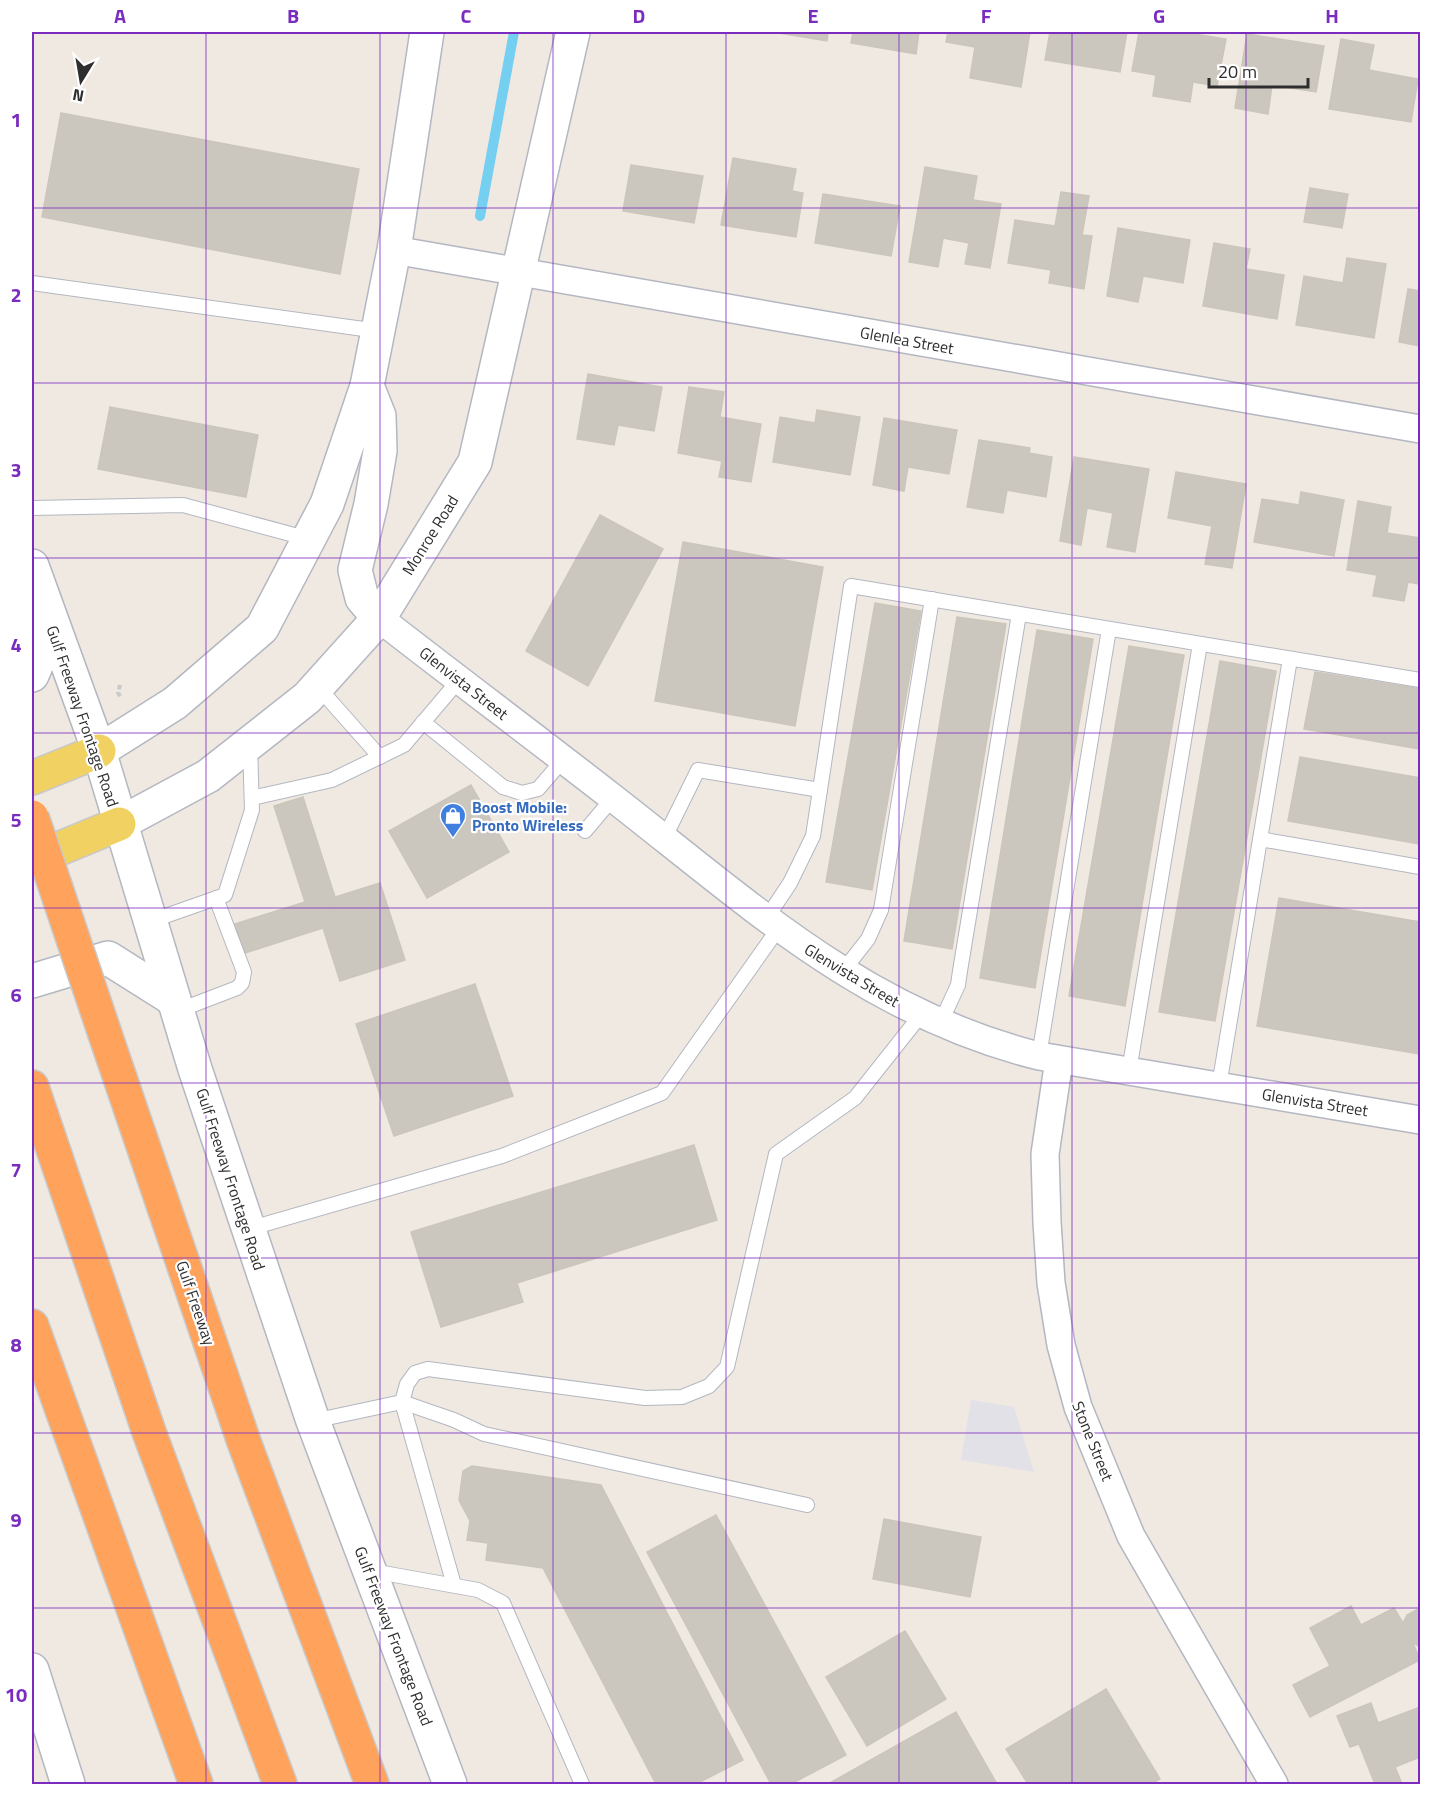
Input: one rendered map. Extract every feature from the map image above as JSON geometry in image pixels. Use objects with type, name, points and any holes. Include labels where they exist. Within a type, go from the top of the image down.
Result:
[{"type":"highway","name":"Gulf Freeway","points":[[32,817],[244,1442],[372,1785]]},
{"type":"highway","points":[[32,1087],[149,1432],[280,1785]]},
{"type":"highway","points":[[32,1326],[196,1785]]},
{"type":"main road","points":[[32,778],[99,751],[175,704],[262,628],[327,504],[367,386],[394,250],[426,32]]},
{"type":"main road","name":"Monroe Road","points":[[32,860],[119,824],[208,777],[318,686],[380,618],[475,462],[520,274],[573,32]]},
{"type":"main road","points":[[367,386],[379,416],[380,451],[371,504],[355,570],[362,598],[380,618]]},
{"type":"main road","points":[[32,675],[38,661],[36,580]]},
{"type":"main road","name":"Gulf Freeway Frontage Road","points":[[36,580],[99,751],[175,1005],[313,1421],[450,1785]]},
{"type":"main road","points":[[32,981],[108,958],[175,1005]]},
{"type":"main road","points":[[32,1670],[68,1785]]},
{"type":"street","name":"Glenlea Street","points":[[394,250],[520,274],[1420,429]]},
{"type":"street","name":"Glenvista Street","points":[[380,618],[772,924],[843,971],[930,1020],[1001,1047],[1049,1058],[1420,1120]]},
{"type":"street","name":"Stone Street","points":[[1049,1058],[1045,1154],[1051,1283],[1060,1345],[1078,1407],[1131,1536],[1273,1784]]},
{"type":"lane","points":[[32,283],[378,331]]},
{"type":"lane","points":[[32,508],[183,505],[309,539]]},
{"type":"lane","points":[[248,1229],[502,1156],[662,1093],[772,924],[813,836],[851,586],[1420,680]]},
{"type":"lane","points":[[843,971],[867,939],[881,910],[932,599]]},
{"type":"lane","points":[[454,1585],[402,1402],[407,1384],[415,1372],[428,1369],[645,1398],[682,1396],[709,1386],[727,1367],[776,1154],[855,1098],[930,1020],[958,985],[1019,614]]},
{"type":"lane","points":[[1049,1058],[1109,629]]},
{"type":"lane","points":[[1129,1071],[1200,644]]},
{"type":"lane","points":[[1219,1086],[1290,659]]},
{"type":"lane","points":[[252,798],[332,780],[404,745],[459,680]]},
{"type":"lane","points":[[318,686],[380,757]]},
{"type":"lane","points":[[423,722],[503,787],[522,793],[538,789],[563,760]]},
{"type":"lane","points":[[149,921],[225,895],[252,810],[250,743]]},
{"type":"lane","points":[[664,839],[698,770],[820,790]]},
{"type":"lane","points":[[585,831],[613,798]]},
{"type":"lane","points":[[1260,839],[1420,867]]},
{"type":"lane","points":[[175,1005],[237,988],[242,983],[244,972],[216,898]]},
{"type":"lane","points":[[313,1421],[402,1402],[454,1420],[484,1434],[807,1505]]},
{"type":"lane","points":[[369,1570],[478,1590],[504,1603],[582,1785]]},
{"type":"path","points":[[120,685],[118,693],[123,699]]},
{"type":"shaded area","points":[[971,1400],[1014,1407],[1034,1472],[961,1460]]},
{"type":"building","points":[[773,32],[828,32],[827,41]]},
{"type":"building","points":[[853,32],[919,32],[916,54],[851,43]]},
{"type":"building","points":[[948,32],[1030,32],[1021,87],[970,78],[975,47],[946,42]]},
{"type":"building","points":[[1050,32],[1127,32],[1120,72],[1045,60]]},
{"type":"building","points":[[1139,32],[1182,32],[1226,39],[1217,86],[1193,82],[1190,102],[1153,96],[1156,75],[1132,71]]},
{"type":"building","points":[[1247,34],[1324,46],[1316,92],[1272,85],[1268,114],[1235,108]]},
{"type":"building","points":[[1341,39],[1374,45],[1369,70],[1418,79],[1411,122],[1329,109]]},
{"type":"building","points":[[61,113],[359,169],[340,274],[42,217]]},
{"type":"building","points":[[733,158],[796,169],[792,191],[803,193],[796,237],[721,225]]},
{"type":"building","points":[[631,165],[703,176],[694,223],[623,211]]},
{"type":"building","points":[[925,167],[977,176],[973,200],[1001,204],[990,268],[965,264],[969,243],[943,238],[938,267],[909,262]]},
{"type":"building","points":[[1310,188],[1348,194],[1342,228],[1304,222]]},
{"type":"building","points":[[1061,192],[1089,196],[1082,235],[1092,236],[1084,289],[1049,283],[1051,270],[1008,263],[1015,220],[1055,226]]},
{"type":"building","points":[[823,194],[900,206],[891,256],[815,243]]},
{"type":"building","points":[[1118,228],[1190,240],[1183,283],[1143,276],[1138,302],[1107,296]]},
{"type":"building","points":[[1214,243],[1250,249],[1246,269],[1284,275],[1277,319],[1203,306]]},
{"type":"building","points":[[1347,258],[1386,264],[1374,338],[1296,325],[1304,276],[1343,283]]},
{"type":"building","points":[[1408,289],[1420,291],[1420,346],[1399,342]]},
{"type":"building","points":[[588,374],[662,387],[654,431],[618,425],[614,445],[577,439]]},
{"type":"building","points":[[689,387],[724,392],[720,417],[761,424],[751,482],[719,477],[722,461],[678,453]]},
{"type":"building","points":[[110,407],[258,435],[246,497],[98,469]]},
{"type":"building","points":[[817,410],[860,417],[850,475],[773,462],[780,417],[815,423]]},
{"type":"building","points":[[884,418],[957,430],[949,474],[908,467],[904,491],[873,485]]},
{"type":"building","points":[[979,440],[1030,448],[1029,453],[1052,457],[1046,497],[1007,490],[1003,513],[967,507]]},
{"type":"building","points":[[1074,457],[1149,469],[1135,552],[1107,547],[1113,513],[1087,508],[1081,545],[1060,541]]},
{"type":"building","points":[[1176,472],[1246,484],[1232,568],[1205,564],[1212,526],[1168,518]]},
{"type":"building","points":[[1301,492],[1344,500],[1334,556],[1254,542],[1262,499],[1299,505]]},
{"type":"building","points":[[1358,501],[1391,507],[1387,533],[1420,538],[1420,584],[1408,582],[1404,601],[1373,596],[1377,575],[1347,570]]},
{"type":"building","points":[[600,515],[663,549],[588,686],[526,651]]},
{"type":"building","points":[[683,542],[823,567],[795,726],[655,701]]},
{"type":"building","points":[[875,603],[921,611],[872,890],[826,882]]},
{"type":"building","points":[[957,617],[1006,624],[952,949],[904,941]]},
{"type":"building","points":[[1037,630],[1093,639],[1035,988],[980,978]]},
{"type":"building","points":[[1129,646],[1184,655],[1125,1006],[1069,996]]},
{"type":"building","points":[[1220,661],[1276,671],[1215,1021],[1159,1012]]},
{"type":"building","points":[[1315,672],[1420,689],[1420,749],[1304,729]]},
{"type":"building","points":[[1300,757],[1420,778],[1420,844],[1288,821]]},
{"type":"building","points":[[471,785],[509,852],[427,898],[389,831]]},
{"type":"building","points":[[303,797],[335,897],[323,928],[245,953],[235,924],[305,902],[274,806]]},
{"type":"building","points":[[380,883],[405,960],[340,981],[323,928],[335,897]]},
{"type":"building","points":[[1279,898],[1420,922],[1420,1054],[1257,1026]]},
{"type":"building","points":[[475,984],[513,1096],[394,1136],[356,1024]]},
{"type":"building","points":[[694,1145],[717,1220],[517,1283],[523,1302],[441,1327],[411,1232]]},
{"type":"building","points":[[472,1466],[601,1485],[743,1760],[696,1784],[656,1784],[543,1568],[486,1560],[488,1543],[467,1540],[470,1521],[459,1500],[463,1471]]},
{"type":"building","points":[[716,1515],[846,1755],[791,1784],[771,1784],[647,1552]]},
{"type":"building","points":[[884,1519],[981,1537],[970,1597],[873,1579]]},
{"type":"building","points":[[1351,1606],[1361,1625],[1394,1608],[1403,1623],[1407,1615],[1420,1608],[1420,1646],[1413,1643],[1420,1660],[1310,1717],[1293,1685],[1330,1666],[1310,1628]]},
{"type":"building","points":[[905,1631],[946,1699],[867,1746],[826,1677]]},
{"type":"building","points":[[1106,1689],[1160,1779],[1151,1784],[1028,1784],[1006,1749]]},
{"type":"building","points":[[1371,1703],[1378,1723],[1420,1707],[1420,1757],[1395,1767],[1402,1784],[1375,1784],[1359,1744],[1350,1747],[1337,1716]]},
{"type":"building","points":[[956,1712],[997,1784],[828,1784]]},
{"type":"waterway","points":[[480,216],[514,32]]},
{"type":"place","name":"Boost Mobile: Pronto Wireless","points":[[453,839]]}]
